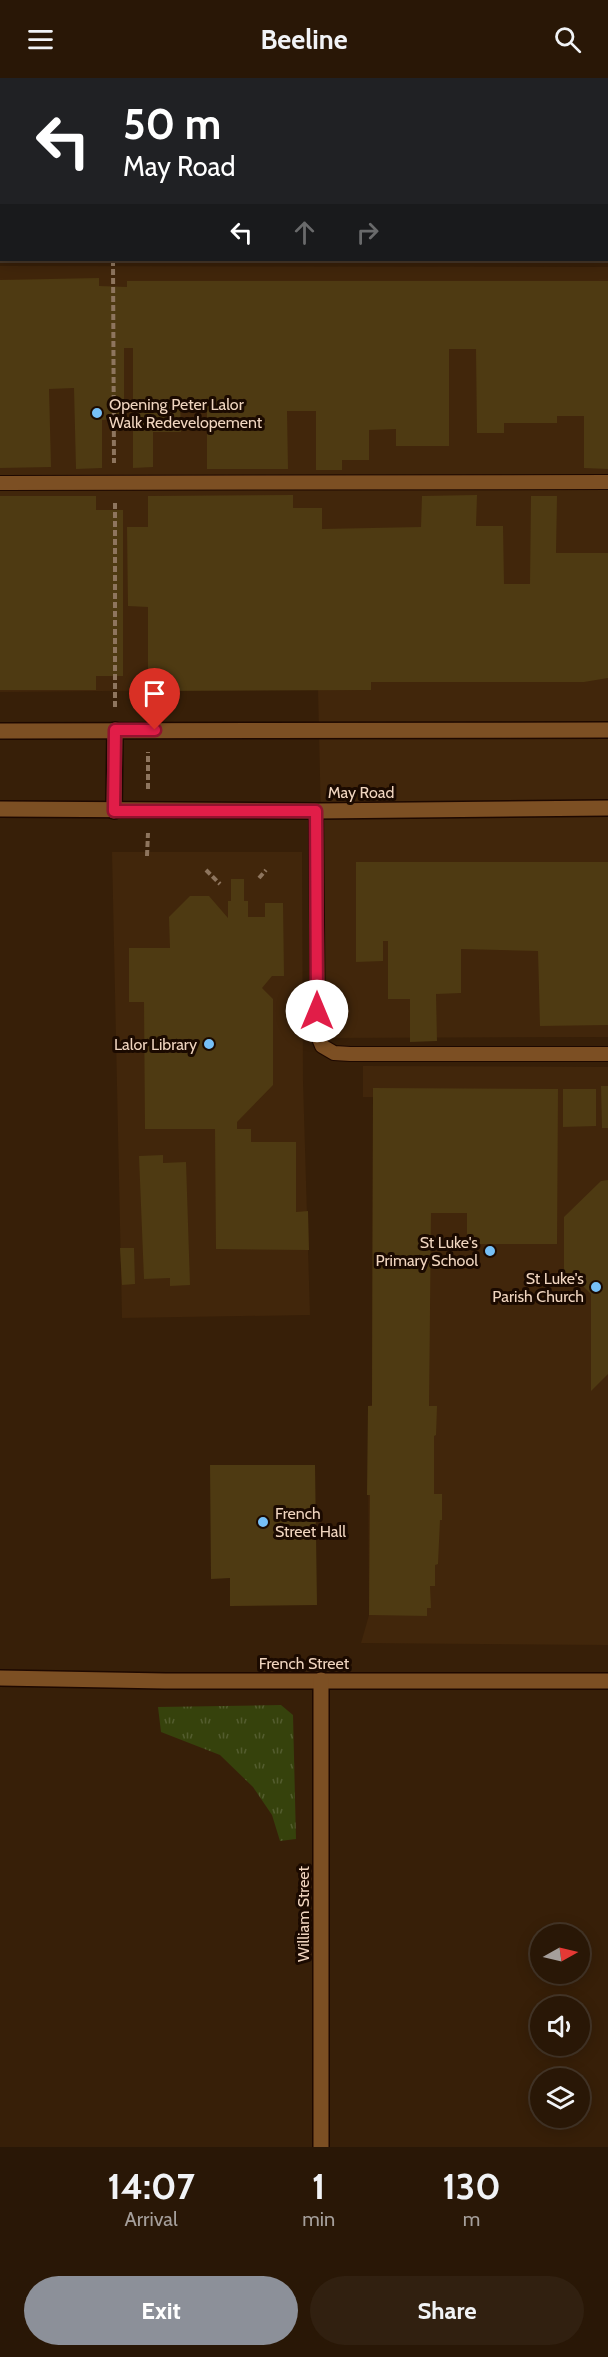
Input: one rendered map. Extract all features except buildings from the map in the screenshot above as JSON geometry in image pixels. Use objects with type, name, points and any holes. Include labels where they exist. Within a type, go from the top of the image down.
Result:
[{"type":"street","points":[[114,811],[115,730]]},
{"type":"street","points":[[0,731],[608,730]]},
{"type":"street","name":"May Road","points":[[0,809],[316,811],[608,808]]},
{"type":"street","name":"French Street","points":[[0,1678],[608,1681]]},
{"type":"street","name":"William Street","points":[[321,1680],[321,2147]]},
{"type":"lane","points":[[0,483],[608,482]]},
{"type":"lane","points":[[316,811],[318,1036],[322,1047],[334,1053],[350,1054],[608,1054]]},
{"type":"path","points":[[206,870],[220,884]]},
{"type":"path","points":[[259,878],[266,870]]},
{"type":"shaded area","points":[[0,266],[608,267],[608,1037],[326,1038],[318,689],[0,692]]},
{"type":"shaded area","points":[[112,852],[302,852],[303,1081],[310,1315],[122,1318]]},
{"type":"shaded area","name":"St Luke's Primary School","points":[[363,1066],[608,1067],[608,1645],[361,1643],[369,1615],[368,1406],[372,1405],[373,1097],[363,1097]]},
{"type":"green space","points":[[281,1705],[293,1715],[296,1839],[280,1841],[272,1815],[253,1787],[220,1755],[161,1732],[158,1707]]},
{"type":"place","name":"Opening Peter Lalor Walk Redevelopement","points":[[97,413]]},
{"type":"place","name":"Lalor Library","points":[[209,1044]]},
{"type":"place","name":"St Luke's Primary School","points":[[490,1251]]},
{"type":"place","name":"St Luke's Parish Church","points":[[596,1287]]},
{"type":"place","name":"French Street Hall","points":[[263,1522]]},
{"type":"route","points":[[155,730],[115,730],[114,811],[316,811],[317,1011]]}]
